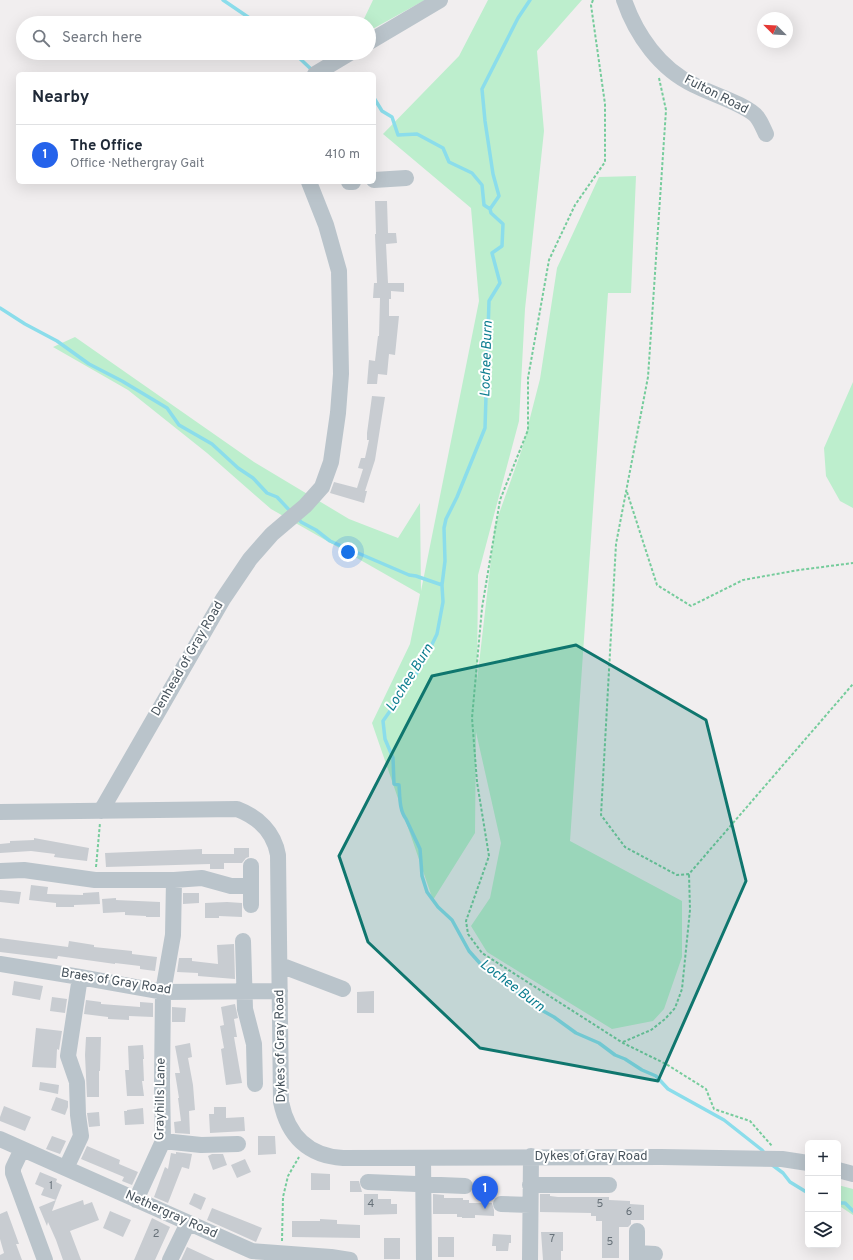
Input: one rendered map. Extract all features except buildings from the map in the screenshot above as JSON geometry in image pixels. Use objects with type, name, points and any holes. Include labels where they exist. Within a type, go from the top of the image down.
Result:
[{"type":"street","points":[[376,38],[440,0]]},
{"type":"street","name":"Fulton Road","points":[[624,0],[629,15],[653,53],[667,66],[693,85],[749,110],[757,117],[766,134]]},
{"type":"street","points":[[322,70],[338,60]]},
{"type":"street","points":[[376,180],[406,178]]},
{"type":"street","name":"Denhead of Gray Road","points":[[101,810],[223,599],[250,559],[272,534],[296,514],[322,487],[330,462],[338,413],[341,374],[340,271],[326,224],[309,184]]},
{"type":"street","name":"Dykes of Gray Road","points":[[0,812],[236,809],[249,814],[268,830],[276,846],[278,855],[281,1102],[288,1125],[296,1136],[306,1146],[314,1151],[332,1157],[424,1158],[530,1156],[757,1158],[778,1153],[805,1162]]},
{"type":"street","points":[[251,866],[251,905]]},
{"type":"street","points":[[0,871],[24,870],[96,880],[174,880],[202,878],[231,886],[251,886]]},
{"type":"street","name":"Grayhills Lane","points":[[136,1200],[163,1141],[162,992],[173,935],[174,880]]},
{"type":"street","points":[[243,941],[246,1020],[254,1044],[255,1084]]},
{"type":"street","name":"Braes of Gray Road","points":[[0,964],[162,992],[280,991]]},
{"type":"street","points":[[280,965],[342,990]]},
{"type":"street","points":[[66,1168],[81,1136],[78,1115],[77,1082],[68,1056],[80,977]]},
{"type":"street","name":"Nethergray Road","points":[[0,1139],[252,1251],[347,1260]]},
{"type":"street","points":[[163,1141],[201,1145],[238,1144]]},
{"type":"street","points":[[22,1148],[13,1173],[45,1260]]},
{"type":"street","points":[[530,1156],[530,1260]]},
{"type":"street","points":[[424,1158],[424,1260]]},
{"type":"street","points":[[841,1171],[853,1174]]},
{"type":"street","points":[[368,1182],[465,1186]]},
{"type":"street","points":[[530,1185],[609,1185]]},
{"type":"street","points":[[501,1204],[530,1205]]},
{"type":"street","points":[[170,1260],[188,1223]]},
{"type":"street","points":[[637,1231],[637,1257],[655,1254]]},
{"type":"path","points":[[593,0],[591,5],[605,104],[605,162],[575,205],[548,260],[528,378],[528,430],[500,500],[482,608],[472,718],[477,782],[489,856],[466,921],[468,934],[482,953],[623,1043],[666,1064],[706,1089],[714,1109],[750,1121],[778,1153]]},
{"type":"path","points":[[658,74],[666,110],[648,377],[616,544],[601,815],[625,847],[676,875],[689,874]]},
{"type":"path","points":[[626,490],[657,584],[691,606],[743,580],[799,570],[853,563]]},
{"type":"path","points":[[623,1043],[651,1030],[665,1019],[675,1008],[682,989],[690,910],[689,874],[853,684]]},
{"type":"path","points":[[96,880],[101,810]]},
{"type":"path","points":[[282,1254],[283,1197],[288,1176],[306,1146]]},
{"type":"highlighted area","points":[[576,645],[706,720],[746,881],[658,1081],[480,1048],[368,942],[339,856],[432,676]]},
{"type":"green space","points":[[373,0],[425,0],[376,27],[376,16],[365,16]]},
{"type":"green space","points":[[488,0],[582,0],[537,51],[544,131],[525,309],[519,421],[478,575],[477,681],[495,525],[522,449],[540,379],[557,268],[599,177],[636,176],[631,293],[608,293],[570,841],[682,901],[682,957],[664,1009],[653,1021],[612,1029],[487,952],[471,926],[490,898],[501,843],[476,732],[475,833],[433,900],[372,723],[410,644],[420,594],[271,509],[207,453],[128,390],[53,347],[75,337],[254,462],[349,519],[398,538],[420,503],[421,591],[479,301],[471,208],[383,134],[459,56]]},
{"type":"green space","points":[[853,382],[853,508],[840,501],[826,476],[824,448]]},
{"type":"green space","points":[[841,1186],[853,1189],[853,1215],[841,1207]]},
{"type":"waterway","points":[[223,0],[247,16]]},
{"type":"waterway","name":"Lochee Burn","points":[[490,209],[499,196],[493,174],[482,89],[518,18],[530,0]]},
{"type":"waterway","points":[[301,60],[312,70]]},
{"type":"waterway","name":"Lochee Burn","points":[[376,101],[382,111],[392,117],[398,135],[417,134],[443,148],[449,162],[472,173],[482,185],[484,205],[490,209],[491,213],[503,224],[502,246],[492,253],[500,283],[489,301],[485,428],[457,497],[446,519],[444,528],[445,561],[442,585],[443,602],[437,634],[421,667],[383,721],[385,739],[393,758],[394,784],[399,785],[402,811],[420,849],[422,876],[427,892],[438,907],[452,920],[469,951],[486,970],[523,995],[536,1007],[554,1017],[576,1033],[599,1043],[615,1055],[656,1076],[668,1089],[724,1120],[765,1154]]},
{"type":"waterway","points":[[0,308],[25,324],[57,341],[89,364],[122,381],[167,408],[179,425],[212,444],[238,468],[253,478],[267,493],[277,497],[292,513]]},
{"type":"waterway","points":[[298,518],[301,522],[316,530],[330,541],[409,575],[442,585]]},
{"type":"waterway","name":"Lochee Burn","points":[[771,1164],[783,1173],[790,1182],[805,1191]]},
{"type":"waterway","name":"Lochee Burn","points":[[841,1203],[845,1203],[853,1211]]},
{"type":"place","name":"The Office","points":[[485,1209]]}]
